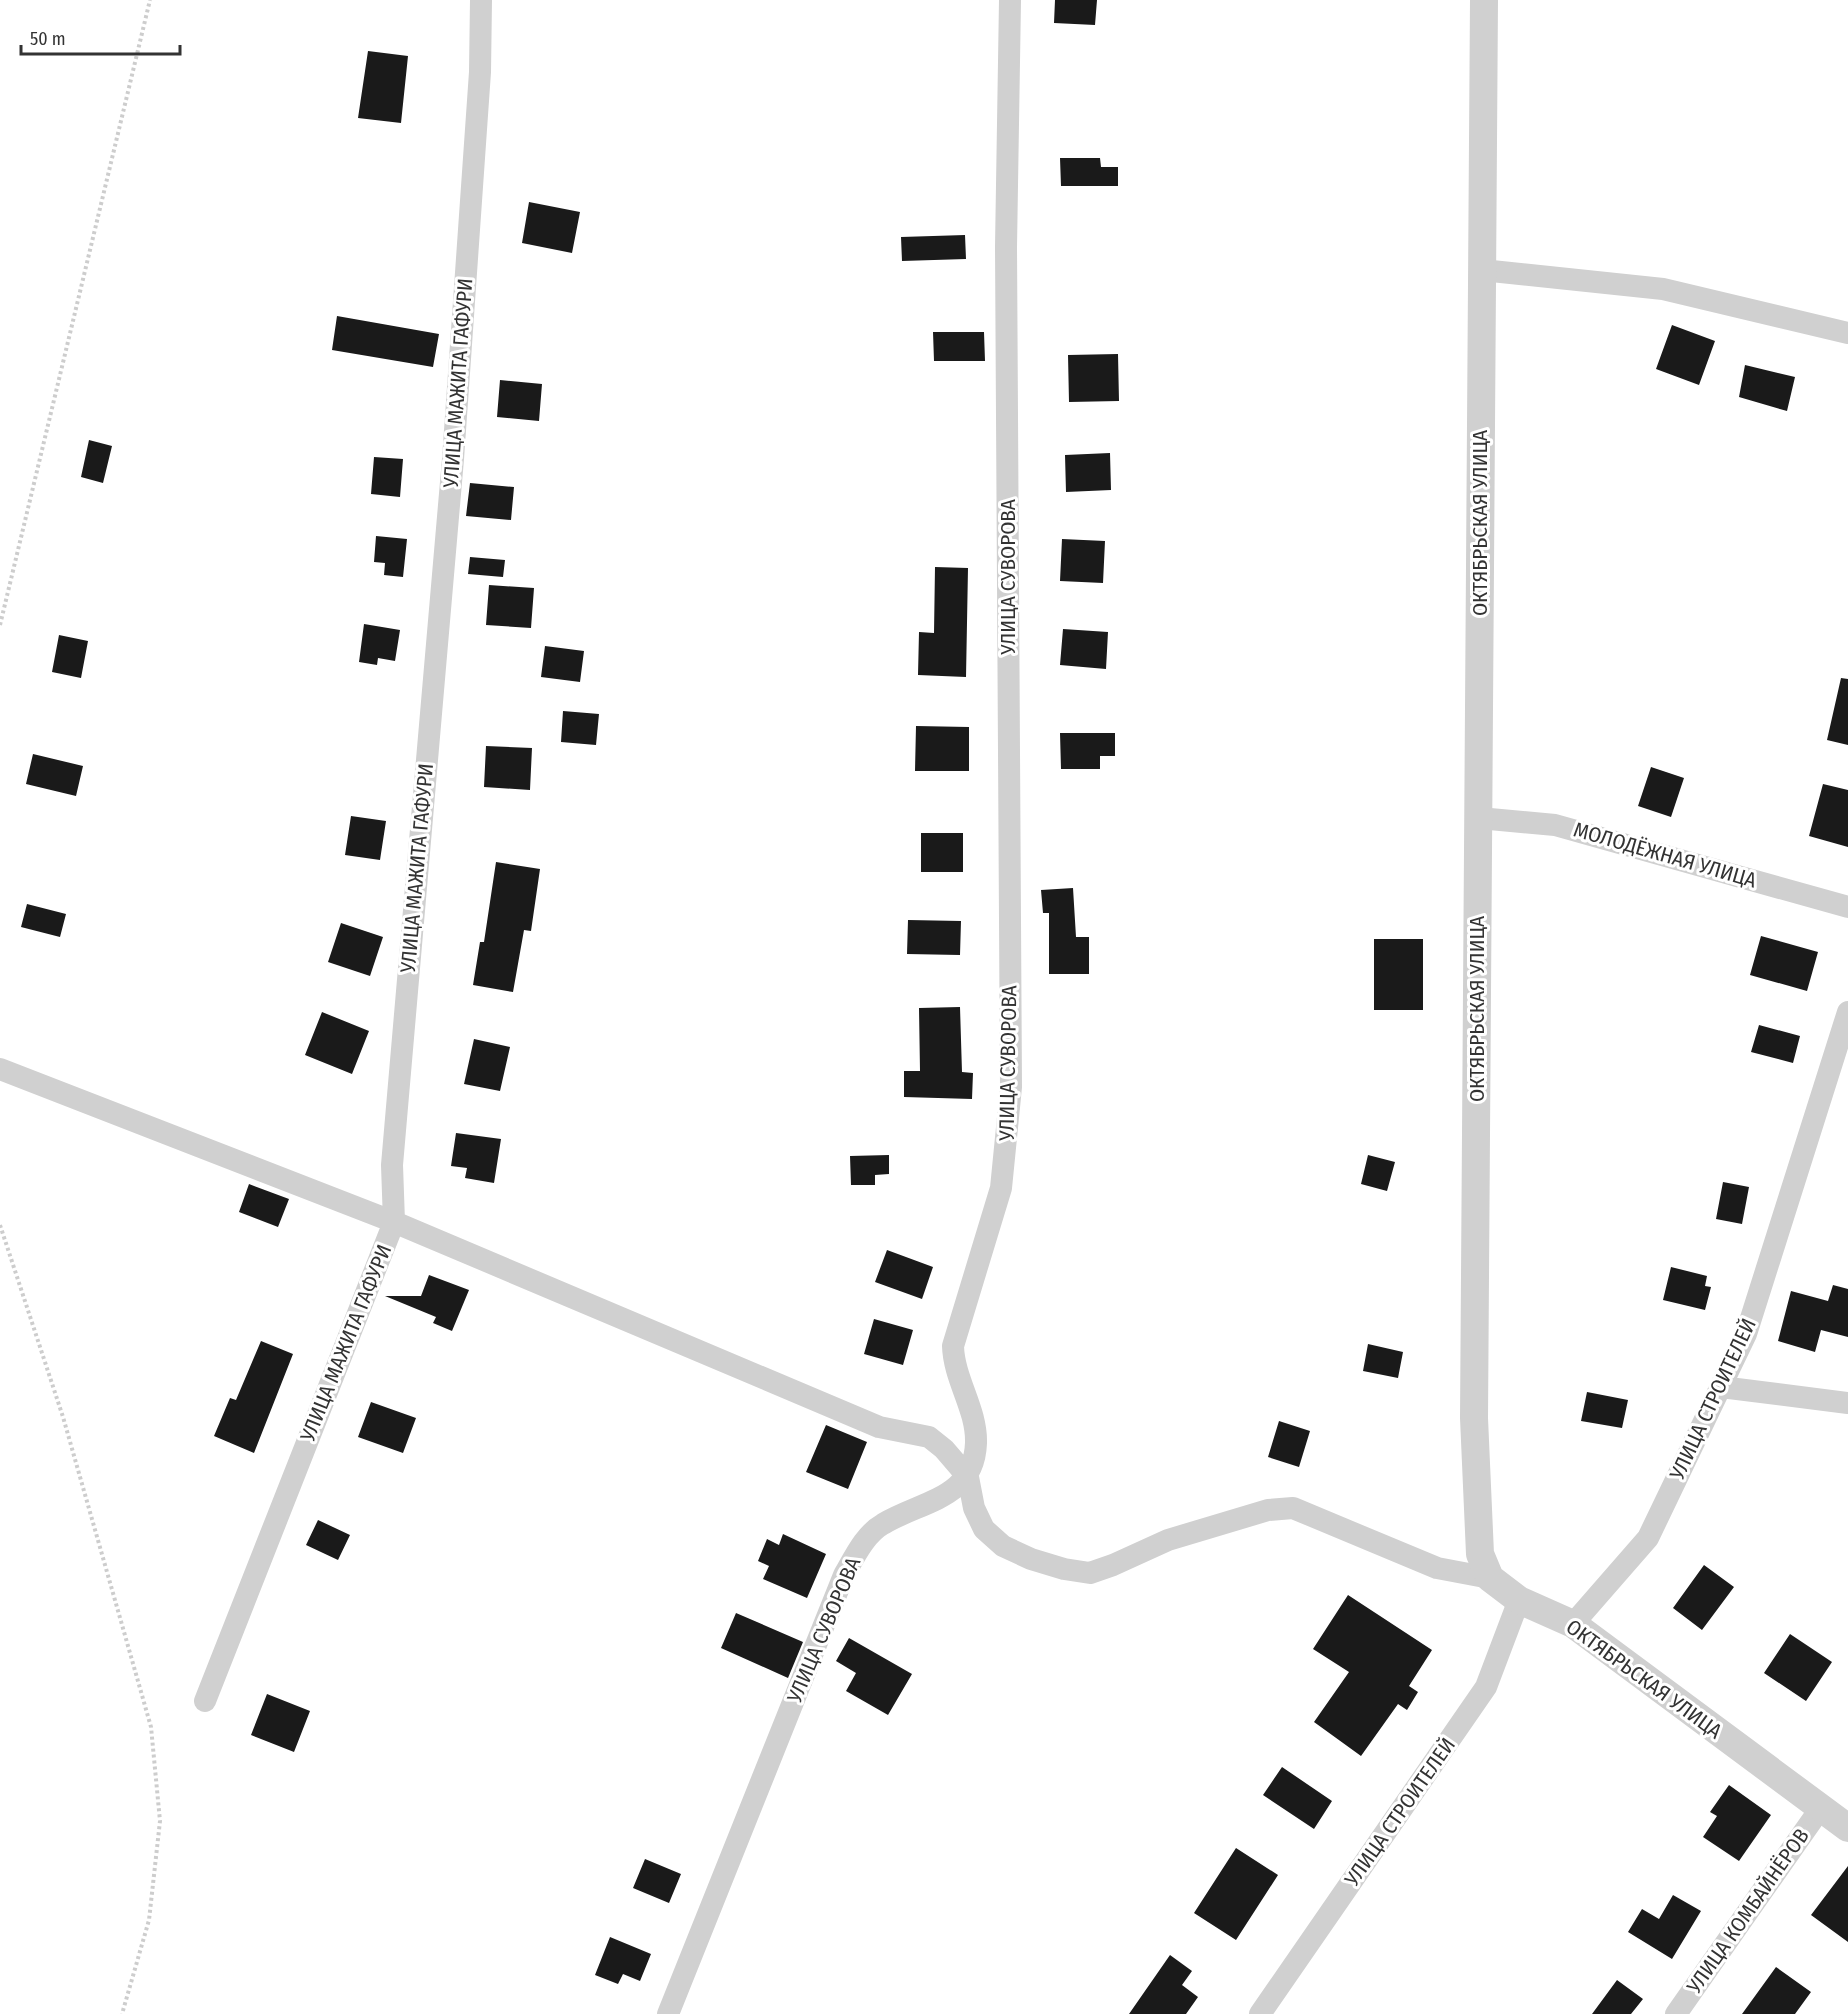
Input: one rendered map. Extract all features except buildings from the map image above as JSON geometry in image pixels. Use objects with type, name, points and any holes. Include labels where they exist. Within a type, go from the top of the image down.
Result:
[{"type":"street","name":"УЛИЦА МАЖИТА ГАФУРИ","points":[[205,1701],[394,1222],[392,1165],[454,447],[480,72],[481,0]]},
{"type":"street","name":"УЛИЦА СУВОРОВА","points":[[668,2014],[844,1575],[862,1544],[881,1524],[925,1507],[948,1494],[968,1477],[974,1462],[976,1431],[953,1363],[953,1346],[1001,1188],[1011,1087],[1006,260],[1010,0]]},
{"type":"street","name":"ОКТЯБРЬСКАЯ УЛИЦА","points":[[1484,0],[1474,1418],[1480,1554],[1490,1578],[1519,1600],[1573,1624],[1848,1828]]},
{"type":"street","points":[[1482,270],[1663,289],[1848,333]]},
{"type":"street","name":"МОЛОДЁЖНАЯ УЛИЦА","points":[[1479,818],[1555,825],[1848,907]]},
{"type":"street","name":"УЛИЦА СТРОИТЕЛЕЙ","points":[[1573,1624],[1648,1538],[1746,1334],[1848,1012]]},
{"type":"street","points":[[0,1069],[394,1222],[879,1427],[929,1437],[944,1449],[968,1477],[974,1508],[984,1529],[1003,1546],[1031,1560],[1089,1573],[1113,1565],[1168,1540],[1268,1510],[1293,1508],[1437,1568],[1490,1578]]},
{"type":"street","points":[[1721,1387],[1848,1403]]},
{"type":"street","name":"УЛИЦА СТРОИТЕЛЕЙ","points":[[1260,2014],[1486,1687],[1519,1600]]},
{"type":"street","name":"УЛИЦА КОМБАЙНЁРОВ","points":[[1676,2014],[1820,1809]]},
{"type":"path","points":[[0,624],[150,0]]},
{"type":"path","points":[[0,1224],[63,1417],[151,1727],[160,1821],[149,1920],[122,2014]]}]
